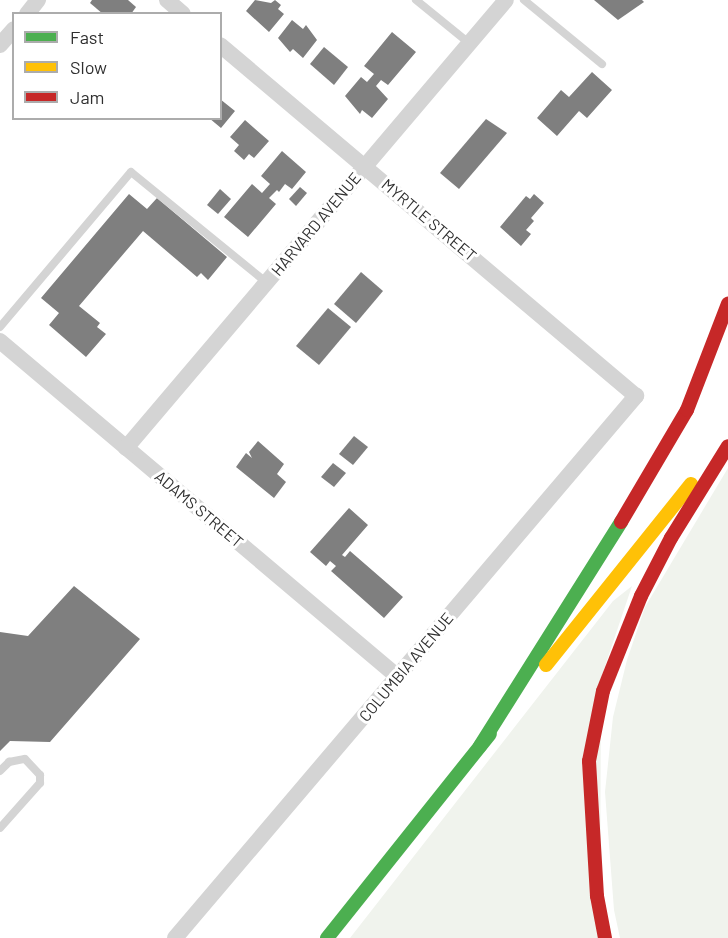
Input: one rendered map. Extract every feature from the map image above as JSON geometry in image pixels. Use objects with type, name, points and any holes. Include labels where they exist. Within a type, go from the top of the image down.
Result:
[{"type":"main road","points":[[480,746],[661,458],[691,400],[728,304]]},
{"type":"main road","points":[[327,938],[728,437]]},
{"type":"main road","points":[[605,938],[597,896],[589,761],[603,691],[641,596],[671,538],[728,446]]},
{"type":"street","points":[[29,12],[38,0]]},
{"type":"street","points":[[167,0],[181,12]]},
{"type":"street","name":"HARVARD AVENUE","points":[[126,448],[506,0]]},
{"type":"street","points":[[0,45],[12,31]]},
{"type":"street","name":"MYRTLE STREET","points":[[222,47],[636,396]]},
{"type":"street","name":"ADAMS STREET","points":[[0,341],[398,677]]},
{"type":"street","name":"COLUMBIA AVENUE","points":[[175,938],[636,396]]},
{"type":"lane","points":[[416,0],[469,43]]},
{"type":"lane","points":[[524,0],[602,64]]},
{"type":"lane","points":[[0,327],[131,172],[266,282]]},
{"type":"lane","points":[[0,771],[9,762],[25,759],[40,775],[40,783],[0,828]]},
{"type":"shaded area","points":[[728,468],[728,938],[620,938],[614,910],[605,792],[613,717],[627,660],[645,607]]},
{"type":"shaded area","points":[[632,586],[601,678],[600,938],[350,938],[613,601]]},
{"type":"building","points":[[92,0],[128,0],[136,7],[132,12],[101,12],[90,3]]},
{"type":"building","points":[[255,0],[271,3],[275,0],[281,5],[278,9],[284,14],[269,32],[246,11]]},
{"type":"building","points":[[594,0],[642,0],[644,2],[618,20]]},
{"type":"building","points":[[292,20],[303,29],[306,25],[317,40],[303,58],[293,49],[290,52],[278,38]]},
{"type":"building","points":[[392,32],[416,52],[388,85],[381,80],[376,86],[388,99],[372,118],[362,110],[360,114],[345,96],[361,77],[367,82],[374,74],[364,66]]},
{"type":"building","points":[[324,47],[348,67],[334,85],[310,64]]},
{"type":"building","points":[[592,72],[612,90],[587,118],[579,111],[557,136],[537,118],[561,90],[569,97]]},
{"type":"building","points":[[222,101],[235,111],[221,128],[211,120],[222,120]]},
{"type":"building","points":[[486,119],[507,133],[459,189],[440,173]]},
{"type":"building","points":[[245,120],[269,141],[254,158],[249,154],[244,160],[234,151],[239,145],[230,137]]},
{"type":"building","points":[[282,151],[306,172],[292,189],[285,184],[279,192],[277,190],[269,198],[276,204],[248,237],[224,217],[252,184],[262,193],[270,184],[261,176]]},
{"type":"building","points":[[300,187],[307,193],[296,206],[289,199]]},
{"type":"building","points":[[220,189],[231,199],[218,214],[207,205]]},
{"type":"building","points":[[129,194],[147,209],[157,198],[227,257],[208,280],[201,273],[197,277],[143,231],[79,306],[100,323],[97,327],[106,334],[86,357],[49,325],[59,313],[41,298]]},
{"type":"building","points":[[534,194],[544,203],[531,218],[534,221],[526,230],[531,234],[521,246],[500,227],[526,196],[530,199]]},
{"type":"building","points":[[361,272],[383,291],[356,323],[334,304]]},
{"type":"building","points":[[328,308],[351,327],[319,365],[296,346]]},
{"type":"building","points":[[354,436],[368,447],[353,465],[339,454]]},
{"type":"building","points":[[258,441],[284,464],[277,474],[286,482],[274,498],[236,467],[246,453],[252,458],[249,452]]},
{"type":"building","points":[[333,463],[346,473],[334,487],[321,477]]},
{"type":"building","points":[[349,508],[368,525],[342,555],[345,557],[350,551],[403,597],[384,618],[331,571],[336,566],[330,561],[326,566],[310,552]]},
{"type":"building","points":[[74,586],[140,639],[50,742],[10,741],[0,751],[0,632],[28,636]]},
{"type":"traffic: fast","points":[[480,746],[621,522]]},
{"type":"traffic: fast","points":[[327,938],[490,734]]},
{"type":"traffic: slow","points":[[546,665],[691,484]]},
{"type":"traffic: jam","points":[[621,522],[687,410],[728,304]]},
{"type":"traffic: jam","points":[[605,938],[597,896],[589,761],[603,691],[641,596],[671,538],[728,446]]}]
